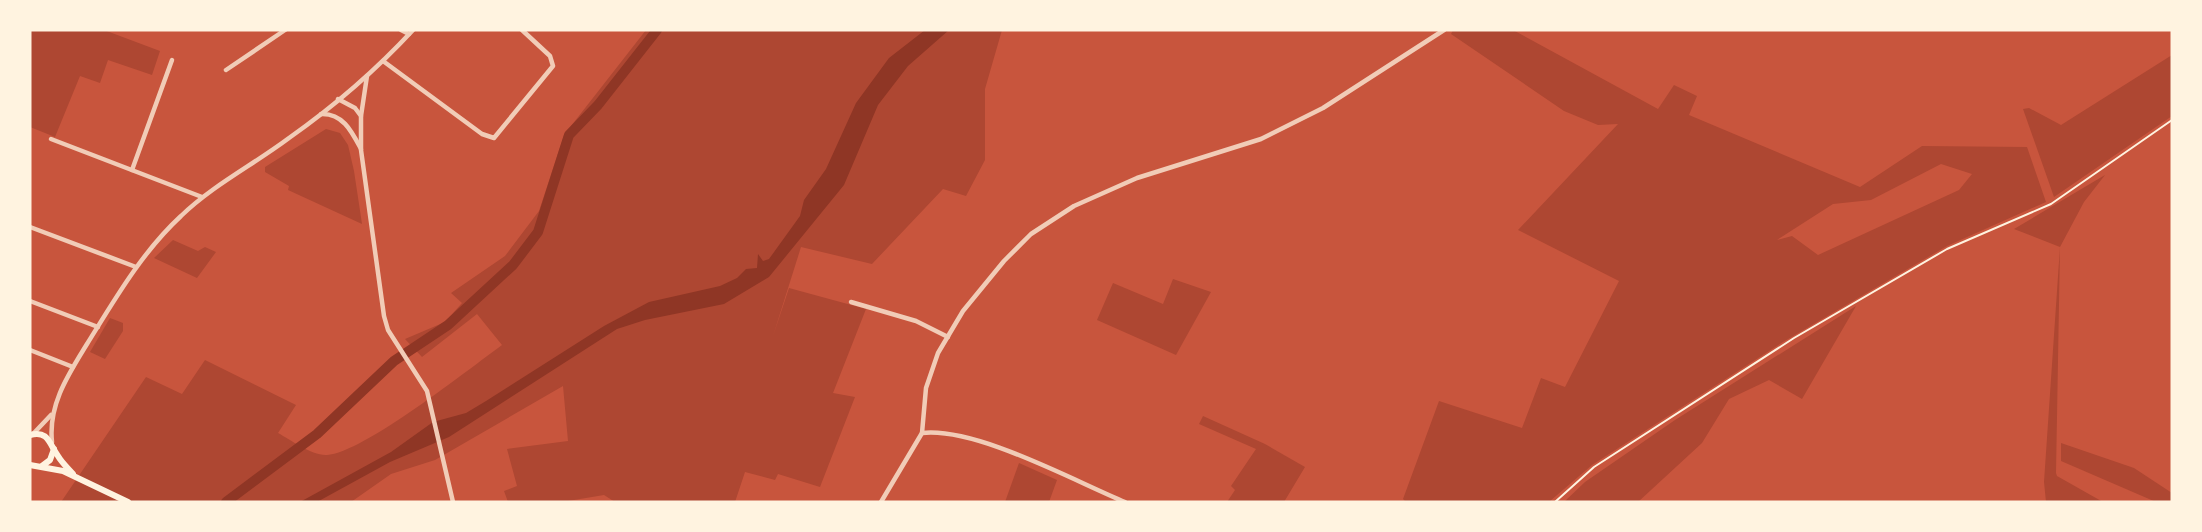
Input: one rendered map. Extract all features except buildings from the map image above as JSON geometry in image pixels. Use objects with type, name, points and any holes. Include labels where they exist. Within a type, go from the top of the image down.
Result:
[{"type":"main road","points":[[32,435],[44,435],[75,475]]},
{"type":"main road","points":[[41,466],[50,460],[53,446]]},
{"type":"main road","points":[[30,465],[75,475],[128,502]]},
{"type":"street","points":[[226,70],[285,30]]},
{"type":"street","points":[[401,30],[411,32]]},
{"type":"street","points":[[383,61],[482,134],[494,138],[553,66],[550,56],[522,30]]},
{"type":"street","points":[[881,502],[922,433],[926,388],[948,337],[963,311],[1004,261],[1031,234],[1074,206],[1137,178],[1261,139],[1323,108],[1444,30]]},
{"type":"street","points":[[32,435],[52,414],[73,367],[97,327],[136,267],[160,237],[202,197],[320,114],[383,61],[411,32]]},
{"type":"street","points":[[132,170],[172,61]]},
{"type":"street","points":[[368,74],[360,116],[361,150],[381,302],[388,330],[423,382],[453,502]]},
{"type":"street","points":[[338,99],[355,108],[360,116]]},
{"type":"street","points":[[320,114],[331,114],[340,119],[351,129],[361,150]]},
{"type":"street","points":[[51,139],[202,197]]},
{"type":"street","points":[[30,227],[136,267]]},
{"type":"street","points":[[30,301],[97,327]]},
{"type":"street","points":[[851,302],[916,321],[948,337]]},
{"type":"street","points":[[30,350],[73,367]]},
{"type":"street","points":[[52,414],[53,446]]},
{"type":"street","points":[[922,433],[948,431],[984,442],[1125,502]]},
{"type":"path","points":[[1555,502],[1594,467],[1794,338],[1947,249],[2051,204],[2172,120]]},
{"type":"shaded area","points":[[30,30],[104,30],[160,51],[152,75],[108,60],[100,83],[80,76],[55,137],[30,127]]},
{"type":"shaded area","points":[[646,30],[1002,30],[985,89],[985,160],[966,196],[943,189],[872,264],[801,247],[773,336],[789,288],[866,309],[833,393],[855,397],[820,487],[778,474],[775,480],[745,472],[735,502],[615,502],[604,495],[562,502],[508,502],[504,491],[517,486],[507,449],[568,441],[563,386],[435,460],[391,474],[351,502],[61,502],[146,377],[182,394],[205,360],[296,405],[278,433],[308,450],[327,455],[344,451],[389,426],[502,345],[477,314],[422,357],[405,339],[445,322],[462,303],[451,293],[505,256],[539,211],[564,135]]},
{"type":"shaded area","points":[[925,30],[949,30],[908,66],[878,105],[844,185],[769,277],[724,304],[645,320],[617,329],[449,437],[390,462],[317,502],[300,502],[391,452],[433,422],[466,413],[604,326],[649,302],[720,286],[737,278],[746,269],[757,268],[758,254],[763,261],[769,259],[800,216],[804,200],[826,169],[856,103],[889,58]]},
{"type":"shaded area","points":[[1453,30],[1513,30],[1658,109],[1674,85],[1697,96],[1689,115],[1860,187],[1922,146],[2027,147],[2046,202],[1947,246],[1783,342],[1592,465],[1549,502],[1406,502],[1403,499],[1439,401],[1522,428],[1541,378],[1565,387],[1619,281],[1518,230],[1618,124],[1598,125],[1564,111],[1451,34]],"holes":[[[1941,164],[1972,174],[1959,190],[1818,255],[1792,236],[1777,240],[1833,204],[1871,200]]]},
{"type":"shaded area","points":[[2172,55],[2172,116],[2054,197],[2023,109],[2029,108],[2061,125]]},
{"type":"shaded area","points":[[326,129],[340,133],[348,145],[362,224],[288,190],[289,186],[265,172],[265,167]]},
{"type":"shaded area","points":[[2105,175],[2084,202],[2060,247],[2014,229]]},
{"type":"shaded area","points":[[173,240],[198,251],[205,247],[216,252],[197,278],[154,258]]},
{"type":"shaded area","points":[[2060,247],[2056,473],[2103,502],[2046,502],[2044,482]]},
{"type":"shaded area","points":[[1173,279],[1211,292],[1176,355],[1097,320],[1113,283],[1163,304]]},
{"type":"shaded area","points":[[1856,306],[1802,399],[1769,380],[1729,399],[1702,443],[1638,502],[1564,502],[1585,482],[1675,420]]},
{"type":"shaded area","points":[[110,318],[123,323],[123,331],[105,359],[90,352]]},
{"type":"shaded area","points":[[1203,416],[1265,444],[1305,467],[1284,502],[1227,502],[1235,490],[1231,486],[1256,449],[1199,424]]},
{"type":"shaded area","points":[[2061,443],[2134,468],[2172,493],[2172,502],[2156,502],[2061,461]]},
{"type":"shaded area","points":[[1019,463],[1057,480],[1049,502],[1005,502]]},
{"type":"waterway","points":[[226,502],[317,434],[394,361],[448,325],[513,265],[538,232],[569,135],[598,105],[657,30]]}]
